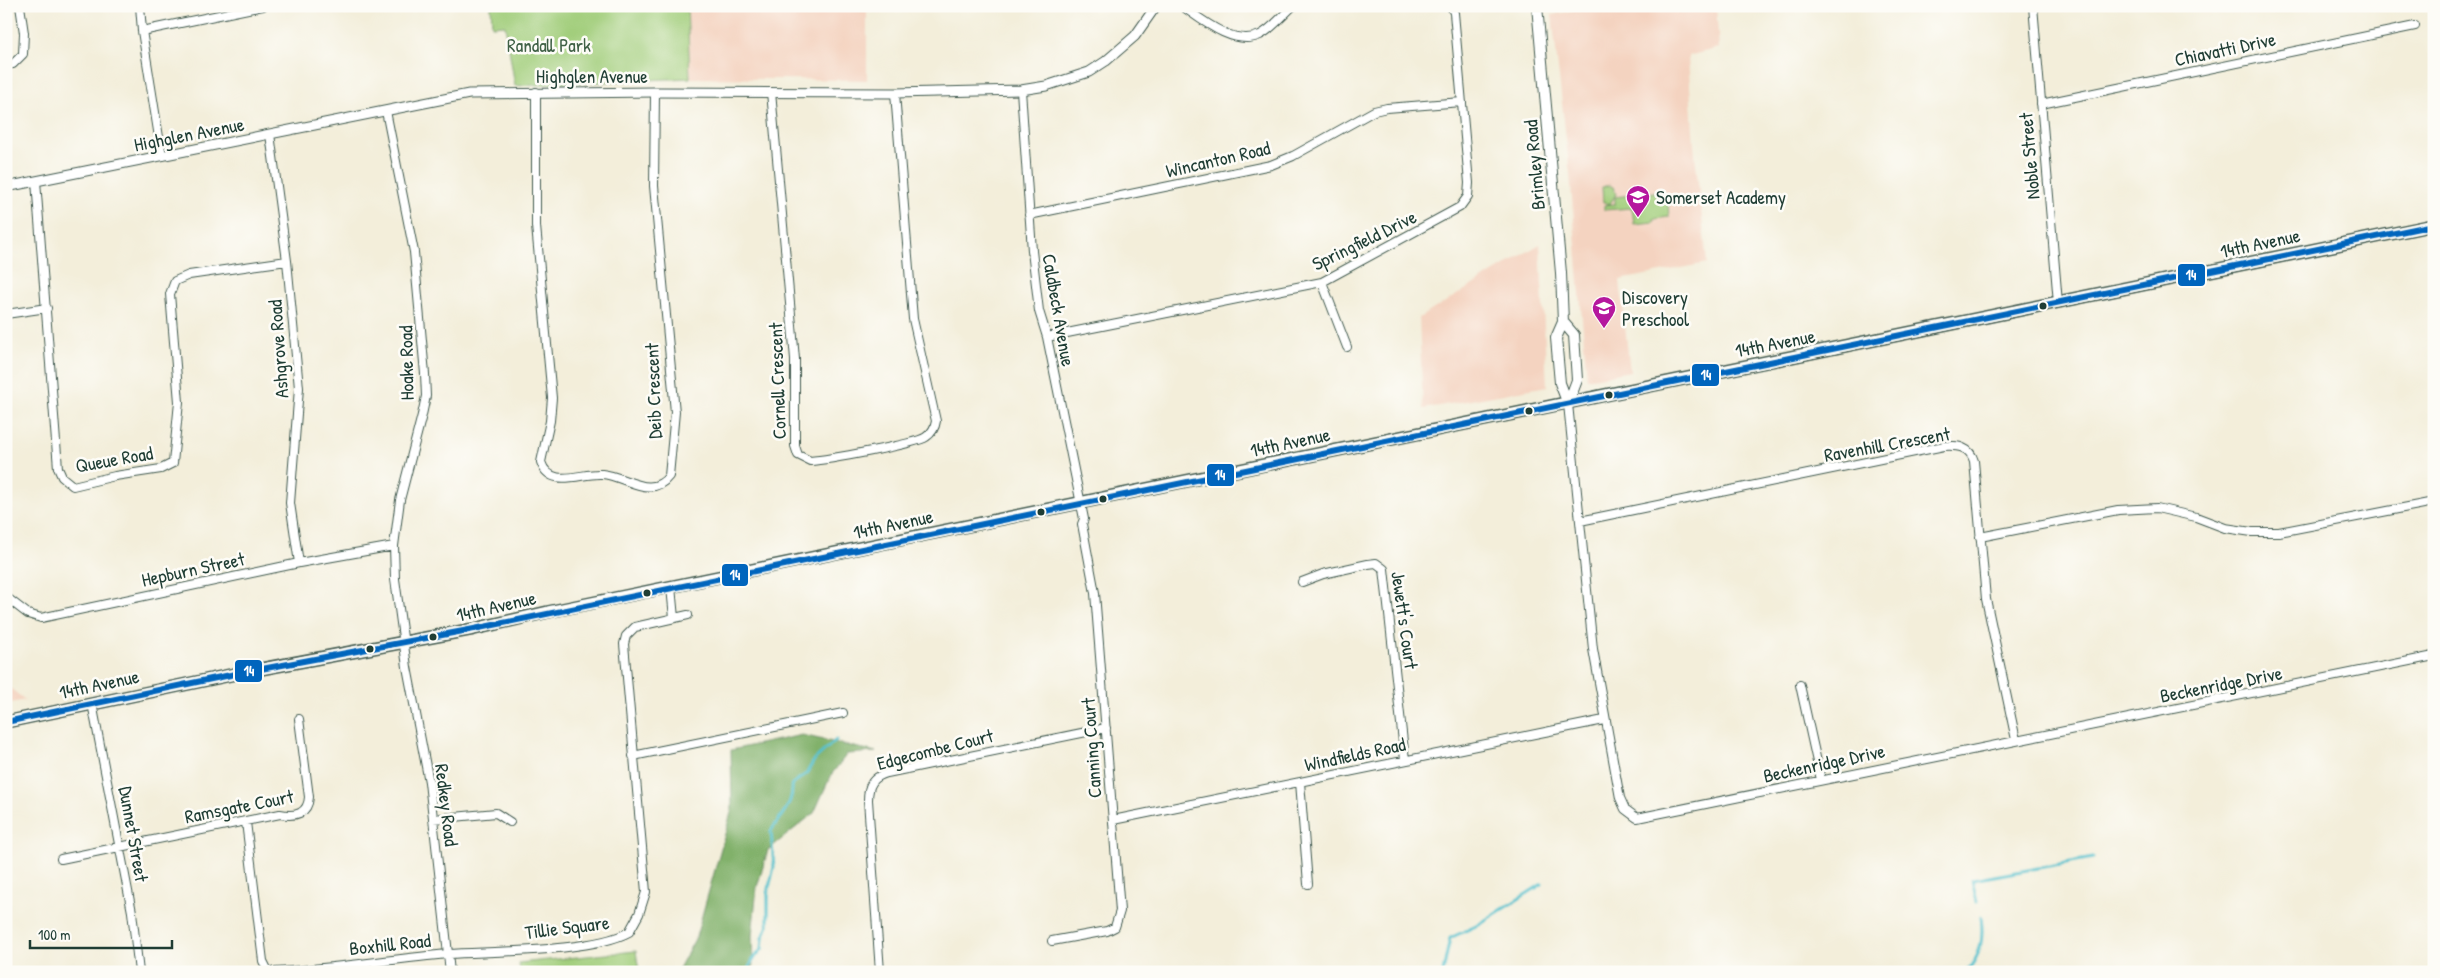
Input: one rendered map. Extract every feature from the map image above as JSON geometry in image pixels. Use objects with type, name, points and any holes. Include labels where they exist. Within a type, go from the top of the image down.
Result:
[{"type":"main road","name":"Brimley Road","points":[[1539,7],[1561,273],[1563,322],[1556,338],[1560,383],[1568,404]]},
{"type":"main road","name":"14th Avenue","points":[[6,722],[240,673],[404,644],[671,587],[2434,225]]},
{"type":"main road","name":"Brimley Road","points":[[1563,322],[1574,335],[1577,380],[1568,404]]},
{"type":"street","points":[[6,65],[13,64],[23,54],[24,34],[20,6]]},
{"type":"street","points":[[140,6],[142,31],[162,156]]},
{"type":"street","points":[[142,31],[263,6]]},
{"type":"street","name":"Highglen Avenue","points":[[6,187],[469,94],[536,92],[896,93],[1021,90],[1046,86],[1089,72],[1106,61],[1135,36],[1156,6]]},
{"type":"street","points":[[1182,6],[1224,33],[1250,38],[1265,32],[1293,6]]},
{"type":"street","name":"Springfield Drive","points":[[1047,338],[1322,282],[1460,207],[1468,196],[1470,183],[1456,31],[1451,6]]},
{"type":"street","name":"Noble Street","points":[[2033,6],[2058,303]]},
{"type":"street","name":"Chiavatti Drive","points":[[2041,104],[2415,26]]},
{"type":"street","name":"Caldbeck Avenue","points":[[1021,90],[1029,215],[1039,311],[1047,338],[1080,504]]},
{"type":"street","name":"Deib Crescent","points":[[536,92],[536,226],[552,398],[550,421],[541,462],[543,468],[555,476],[572,478],[602,474],[645,488],[658,486],[669,476],[674,412],[654,186],[655,92]]},
{"type":"street","name":"Cornell Crescent","points":[[771,92],[795,359],[795,446],[798,455],[810,461],[916,441],[927,437],[935,428],[936,421],[913,319],[896,93]]},
{"type":"street","name":"Wincanton Road","points":[[1029,215],[1271,165],[1293,156],[1374,111],[1462,102]]},
{"type":"street","name":"Hoake Road","points":[[386,111],[414,252],[426,374],[426,396],[400,500],[394,546],[395,580],[404,644]]},
{"type":"street","name":"Ashgrove Road","points":[[270,134],[287,261],[299,388],[290,503],[299,563]]},
{"type":"street","name":"Queue Road","points":[[36,181],[58,468],[62,477],[73,486],[115,476],[162,469],[173,463],[179,402],[170,294],[174,281],[189,275],[287,261]]},
{"type":"street","points":[[1322,282],[1347,347]]},
{"type":"street","points":[[6,314],[47,308]]},
{"type":"street","name":"Beckenridge Drive","points":[[1568,404],[1593,649],[1604,720],[1620,798],[1625,809],[1638,818],[2434,656]]},
{"type":"street","name":"Ravenhill Crescent","points":[[1580,521],[1956,445],[1967,449],[1972,454],[1974,461],[1986,599],[2016,740]]},
{"type":"street","points":[[1980,537],[2118,510],[2157,508],[2196,517],[2225,528],[2252,532],[2279,532],[2434,502]]},
{"type":"street","name":"Canning Court","points":[[1052,941],[1107,931],[1115,927],[1118,920],[1113,820],[1095,593],[1080,504]]},
{"type":"street","name":"Hepburn Street","points":[[6,597],[28,614],[41,618],[299,563],[394,546]]},
{"type":"street","name":"Jewett's Court","points":[[1302,582],[1323,574],[1368,564],[1376,563],[1384,569],[1405,760]]},
{"type":"street","points":[[671,587],[674,618]]},
{"type":"street","name":"Tillie Square","points":[[448,954],[566,946],[608,939],[629,932],[646,892],[625,654],[626,636],[634,627],[688,614]]},
{"type":"street","name":"Redkey Road","points":[[404,644],[425,758],[450,972]]},
{"type":"street","points":[[1800,684],[1821,780]]},
{"type":"street","name":"Dunnet Street","points":[[92,703],[133,922],[139,972]]},
{"type":"street","points":[[633,756],[843,714]]},
{"type":"street","name":"Ramsgate Court","points":[[61,859],[280,814],[292,816],[301,813],[308,804],[299,719]]},
{"type":"street","name":"Windfields Road","points":[[1113,820],[1604,720]]},
{"type":"street","name":"Edgecombe Court","points":[[880,972],[868,800],[868,790],[877,776],[1106,728]]},
{"type":"street","points":[[1300,782],[1308,884]]},
{"type":"street","points":[[433,819],[496,813],[510,822]]},
{"type":"street","name":"Boxhill Road","points":[[246,822],[263,961],[267,969],[274,972],[448,954]]},
{"type":"shaded area","points":[[687,6],[867,6],[867,80],[690,78]]},
{"type":"shaded area","points":[[1593,6],[1716,6],[1719,48],[1688,56],[1694,146],[1707,263],[1620,280],[1630,371],[1587,379],[1570,174],[1552,15]]},
{"type":"shaded area","points":[[1540,244],[1547,386],[1423,409],[1419,318]]},
{"type":"shaded area","points":[[6,685],[25,700],[6,704]]},
{"type":"green space","name":"Randall Park","points":[[491,6],[687,6],[690,78],[515,86],[505,25],[492,26]]},
{"type":"green space","points":[[1609,185],[1613,187],[1616,194],[1610,204],[1603,202],[1602,187]]},
{"type":"green space","points":[[1662,191],[1663,201],[1668,201],[1669,217],[1654,219],[1654,222],[1634,224],[1632,208],[1604,210],[1604,205],[1615,204],[1615,197]]},
{"type":"green space","points":[[802,735],[876,752],[847,754],[831,775],[814,813],[768,850],[757,887],[752,936],[753,972],[677,972],[696,937],[732,809],[731,750]]},
{"type":"green space","points":[[636,951],[639,972],[520,972],[519,963]]},
{"type":"waterway","points":[[748,972],[752,961],[762,949],[763,938],[768,925],[768,892],[774,867],[771,831],[789,804],[792,784],[806,774],[815,759],[836,740]]},
{"type":"waterway","points":[[1977,902],[1972,880],[2093,858]]},
{"type":"waterway","points":[[1443,972],[1450,938],[1476,926],[1542,884]]},
{"type":"waterway","points":[[1966,972],[1975,960],[1982,940],[1981,917]]},
{"type":"transit line","name":"14","points":[[6,722],[240,673],[474,629],[2434,225]]},
{"type":"place","name":"Somerset Academy","points":[[1638,218]]},
{"type":"place","name":"Discovery Preschool","points":[[1604,329]]}]
